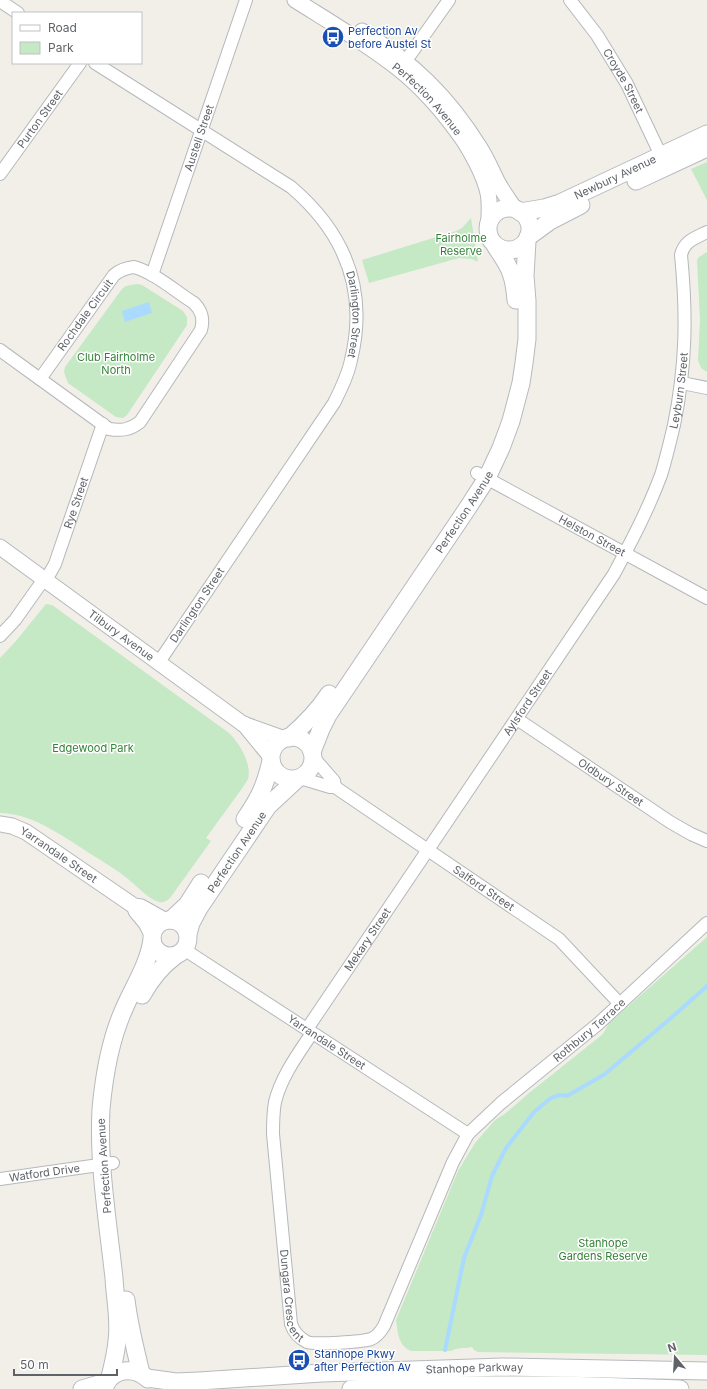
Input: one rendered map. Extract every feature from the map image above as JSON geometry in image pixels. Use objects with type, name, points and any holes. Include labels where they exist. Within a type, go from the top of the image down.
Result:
[{"type":"main road","name":"Newbury Avenue","points":[[528,239],[550,221],[663,162],[707,134]]},
{"type":"main road","name":"Newbury Avenue","points":[[518,210],[544,208],[560,203],[663,162],[707,148]]},
{"type":"main road","points":[[503,209],[518,210],[528,220],[530,232],[528,239],[522,246],[509,251],[502,250],[496,247],[489,238],[487,232],[489,220],[493,215],[503,209]]},
{"type":"main road","name":"Perfection Avenue","points":[[313,755],[321,729],[333,708],[501,448],[511,421],[524,363],[527,327],[525,276],[528,239]]},
{"type":"main road","name":"Perfection Avenue","points":[[287,738],[310,719],[320,708],[459,503],[482,476],[504,410],[513,370],[516,338],[517,307],[513,277],[508,264],[496,247]]},
{"type":"main road","points":[[287,738],[301,739],[310,747],[313,755],[310,769],[306,774],[298,778],[290,779],[283,777],[273,768],[271,759],[275,746],[287,738]]},
{"type":"main road","name":"Perfection Avenue","points":[[169,920],[187,904],[258,800],[265,785],[271,759]]},
{"type":"main road","name":"Perfection Avenue","points":[[107,1383],[118,1340],[108,1163],[117,1069],[127,1032],[139,1001],[156,973],[163,964],[183,947],[191,923],[199,908],[268,806],[298,778]]},
{"type":"main road","points":[[169,920],[176,921],[184,926],[183,947],[169,957],[160,953],[153,945],[152,937],[157,926],[169,920]]},
{"type":"main road","name":"Perfection Avenue","points":[[147,1380],[131,1335],[101,1109],[110,1052],[123,1010],[146,965],[152,937]]},
{"type":"main road","name":"Stanhope Parkway","points":[[107,1383],[124,1371],[132,1370],[147,1380],[176,1382],[322,1373],[503,1367],[707,1370]]},
{"type":"main road","points":[[82,1389],[107,1383]]},
{"type":"main road","name":"Stanhope Parkway","points":[[351,1389],[421,1385],[565,1385],[680,1389]]},
{"type":"street","name":"Austell Street","points":[[152,276],[246,0]]},
{"type":"street","name":"Perfection Avenue","points":[[295,0],[362,42],[403,65],[438,92],[461,119],[482,150],[502,189],[518,210]]},
{"type":"street","name":"Perfection Avenue","points":[[314,0],[387,47],[423,91],[447,117],[467,145],[476,161],[486,187],[489,202],[489,220]]},
{"type":"street","points":[[403,65],[449,0]]},
{"type":"street","name":"Croyde Street","points":[[570,0],[612,57],[641,111],[663,162]]},
{"type":"street","points":[[0,1],[16,12]]},
{"type":"street","name":"Purton Street","points":[[0,174],[79,64]]},
{"type":"street","name":"Darlington Street","points":[[97,64],[291,187],[315,209],[325,221],[342,251],[353,284],[356,305],[356,339],[351,362],[344,383],[334,403],[159,662]]},
{"type":"street","name":"Leyburn Street","points":[[625,554],[640,525],[661,475],[682,384],[685,304],[681,255],[685,244],[707,232]]},
{"type":"street","name":"Rochdale Circuit","points":[[134,267],[141,269],[152,276],[194,303],[199,308],[203,322],[201,330],[140,422],[134,427],[125,430],[109,429],[40,378],[114,275],[126,268],[134,267]]},
{"type":"street","points":[[0,350],[40,378]]},
{"type":"street","points":[[682,384],[707,388]]},
{"type":"street","name":"Rye Street","points":[[0,636],[15,620],[55,564],[102,424]]},
{"type":"street","name":"Helston Street","points":[[482,476],[707,598]]},
{"type":"street","name":"Tilbury Avenue","points":[[0,547],[243,724],[271,759]]},
{"type":"street","name":"Aylsford Street","points":[[428,850],[614,574],[625,554]]},
{"type":"street","name":"Oldbury Street","points":[[517,719],[670,822],[707,841]]},
{"type":"street","name":"Tilbury Avenue","points":[[243,724],[287,738]]},
{"type":"street","name":"Salford Street","points":[[313,755],[334,781],[335,787]]},
{"type":"street","name":"Salford Street","points":[[298,778],[335,787],[559,939],[620,1004]]},
{"type":"street","name":"Yarrandale Street","points":[[0,824],[12,826],[26,832],[134,906],[141,907],[169,920]]},
{"type":"street","name":"Mekary Street","points":[[310,1031],[428,850]]},
{"type":"street","name":"Yarrandale Street","points":[[134,906],[136,911],[146,923],[152,937]]},
{"type":"street","name":"Rothbury Terrace","points":[[468,1134],[501,1103],[598,1024],[707,923]]},
{"type":"street","name":"Yarrandale Street","points":[[183,947],[468,1134]]},
{"type":"street","name":"Dungara Crescent","points":[[310,1031],[286,1073],[275,1102],[273,1118],[291,1324],[293,1331],[298,1337],[312,1343],[363,1341],[372,1339],[380,1333],[453,1162],[468,1134]]},
{"type":"street","name":"Watford Drive","points":[[0,1179],[108,1163]]},
{"type":"green space","points":[[707,162],[707,200],[691,169]]},
{"type":"green space","name":"Fairholme Reserve","points":[[471,218],[478,262],[472,259],[459,258],[369,283],[362,260],[456,231],[462,228]]},
{"type":"green space","points":[[707,252],[707,372],[701,368],[698,360],[700,320],[697,260]]},
{"type":"green space","name":"Club Fairholme North","points":[[137,284],[142,285],[183,311],[187,317],[187,325],[127,415],[123,418],[116,417],[68,383],[64,372],[65,367],[122,289],[126,286]]},
{"type":"green space","name":"Edgewood Park","points":[[46,604],[52,605],[229,733],[237,742],[244,754],[249,773],[247,781],[206,838],[211,841],[170,898],[165,902],[159,902],[150,898],[119,872],[49,828],[25,817],[0,813],[0,658]]},
{"type":"green space","name":"Stanhope Gardens Reserve","points":[[707,937],[707,1355],[478,1352],[472,1347],[451,1351],[411,1351],[403,1345],[399,1338],[396,1320],[458,1171],[475,1143],[495,1120],[506,1113],[603,1034],[609,1023]]},
{"type":"water","points":[[149,302],[152,313],[125,322],[122,311]]},
{"type":"waterway","points":[[445,1350],[464,1258],[481,1215],[492,1176],[506,1148],[534,1112],[551,1098],[560,1095],[567,1096],[605,1074],[707,986]]},
{"type":"place","name":"Perfection Av before Austel St","points":[[333,37]]},
{"type":"place","name":"Stanhope Pkwy after Perfection Av","points":[[299,1360]]}]
